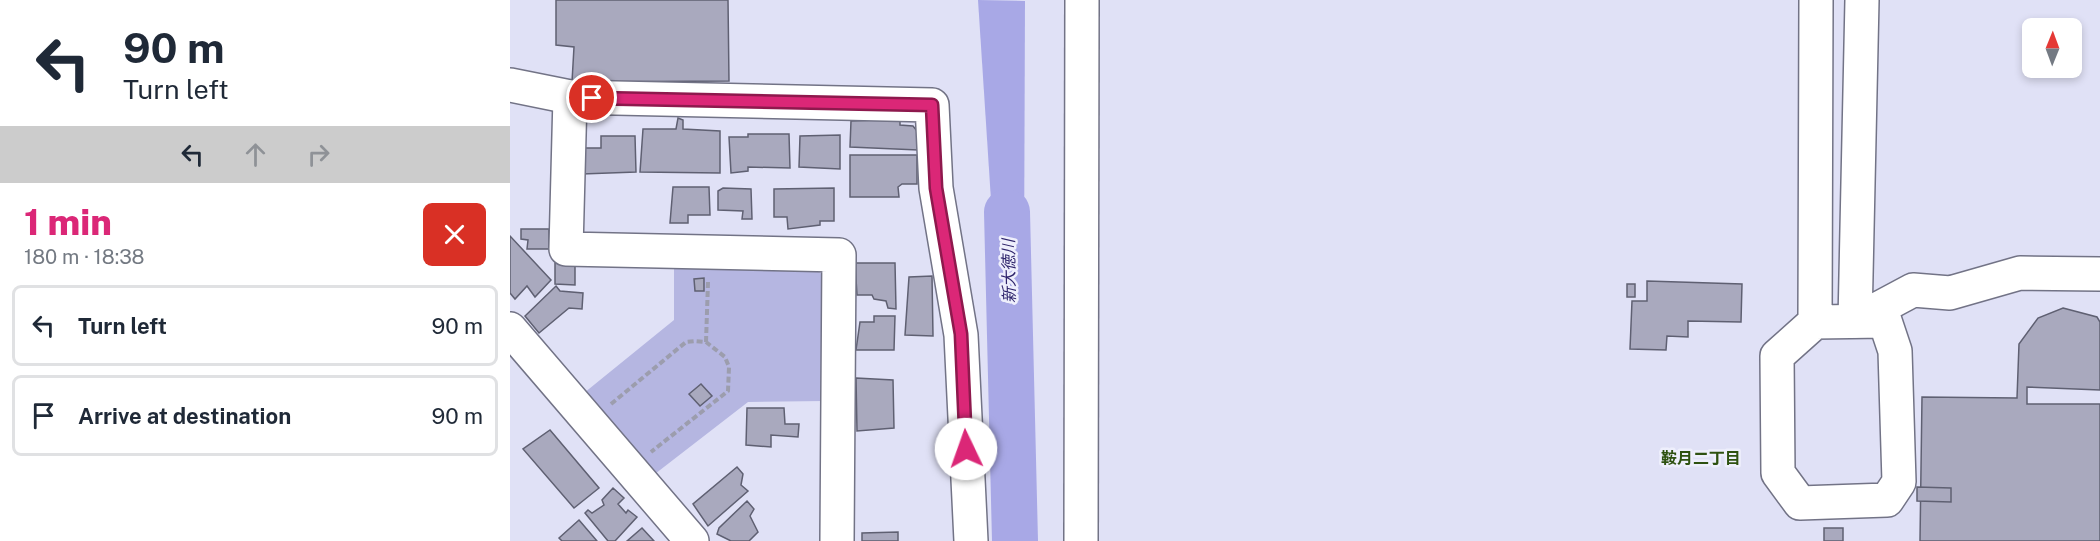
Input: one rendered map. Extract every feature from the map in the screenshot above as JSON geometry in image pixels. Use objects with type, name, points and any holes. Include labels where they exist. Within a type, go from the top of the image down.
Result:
[{"type":"street","points":[[1081,541],[1082,0]]},
{"type":"street","points":[[1815,322],[1816,0]]},
{"type":"street","points":[[1855,321],[1862,0]]},
{"type":"street","points":[[510,85],[570,97],[932,105],[936,188],[961,334],[971,541]]},
{"type":"street","points":[[570,97],[566,249],[839,255],[837,541]]},
{"type":"street","points":[[1855,321],[1913,290],[1950,293],[2020,273],[2100,274]]},
{"type":"street","points":[[1885,321],[1895,351],[1899,482],[1887,500],[1800,503],[1778,473],[1777,356],[1815,322],[1885,321]]},
{"type":"street","points":[[510,329],[692,541]]},
{"type":"path","points":[[706,342],[708,272]]},
{"type":"path","points":[[590,422],[686,342],[706,342],[725,357],[729,368],[728,391],[630,468]]},
{"type":"shaded area","points":[[674,264],[815,268],[827,279],[824,401],[748,402],[651,477],[584,393],[674,320]]},
{"type":"water","points":[[978,0],[1025,1],[1024,271],[996,277]]},
{"type":"building","points":[[556,0],[728,0],[729,81],[572,82],[574,47],[556,45]]},
{"type":"building","points":[[678,118],[683,120],[683,129],[720,131],[720,173],[640,172],[643,129],[676,129]]},
{"type":"building","points":[[900,119],[900,125],[913,126],[917,131],[918,150],[850,147],[851,121]]},
{"type":"building","points":[[748,134],[789,134],[790,168],[748,167],[748,171],[731,173],[729,137],[748,137]]},
{"type":"building","points":[[840,135],[840,169],[799,167],[800,136]]},
{"type":"building","points":[[601,136],[635,136],[636,172],[582,174],[582,148],[601,148]]},
{"type":"building","points":[[850,155],[917,155],[917,184],[902,184],[898,187],[899,197],[850,197]]},
{"type":"building","points":[[673,187],[709,187],[710,215],[688,215],[688,223],[670,223]]},
{"type":"building","points":[[723,188],[751,189],[752,219],[742,219],[743,211],[718,210],[718,191]]},
{"type":"building","points":[[834,188],[834,221],[820,221],[820,225],[788,229],[787,217],[774,217],[774,189]]},
{"type":"building","points":[[521,229],[549,229],[549,249],[527,249],[528,240],[521,239]]},
{"type":"building","points":[[510,236],[551,280],[535,297],[527,286],[515,299],[510,293]]},
{"type":"building","points":[[555,263],[575,263],[575,285],[555,284]]},
{"type":"building","points":[[855,263],[895,263],[896,309],[888,308],[886,301],[874,299],[872,295],[857,295]]},
{"type":"building","points":[[932,276],[933,336],[905,335],[909,277]]},
{"type":"building","points":[[704,278],[704,291],[695,291],[694,279]]},
{"type":"building","points":[[1647,281],[1742,284],[1741,322],[1688,321],[1688,337],[1667,336],[1666,350],[1630,349],[1632,301],[1647,301]]},
{"type":"building","points":[[1627,284],[1635,284],[1635,297],[1627,297]]},
{"type":"building","points":[[556,286],[560,291],[583,293],[582,309],[569,308],[539,333],[525,316]]},
{"type":"building","points":[[2063,308],[2097,317],[2100,322],[2100,390],[2027,387],[2027,404],[2100,404],[2100,541],[1920,541],[1922,397],[2017,398],[2019,344],[2038,318]]},
{"type":"building","points":[[874,316],[895,316],[894,350],[856,350],[860,322],[874,322]]},
{"type":"building","points":[[856,378],[893,380],[894,428],[857,431]]},
{"type":"building","points":[[701,384],[712,396],[700,406],[689,394]]},
{"type":"building","points":[[747,408],[784,408],[785,424],[799,424],[798,437],[771,435],[771,447],[746,445]]},
{"type":"building","points":[[550,430],[599,488],[574,508],[523,449]]},
{"type":"building","points":[[737,467],[743,474],[741,485],[748,491],[708,526],[693,504]]},
{"type":"building","points":[[1917,487],[1951,488],[1951,502],[1917,501]]},
{"type":"building","points":[[613,488],[624,498],[618,504],[626,513],[628,510],[637,517],[615,541],[608,541],[585,513],[588,510],[592,513],[604,505],[602,500]]},
{"type":"building","points":[[747,501],[754,509],[750,516],[758,532],[749,541],[731,541],[717,534],[719,528]]},
{"type":"building","points":[[579,520],[597,541],[562,541],[559,538]]},
{"type":"building","points":[[642,528],[654,541],[627,541]]},
{"type":"building","points":[[1824,528],[1843,528],[1843,541],[1824,541]]},
{"type":"building","points":[[898,532],[898,541],[862,541],[862,533]]},
{"type":"waterway","name":"新大徳川","points":[[1007,212],[1015,541]]},
{"type":"district","name":"鞍月二丁目","points":[[1701,458]]},
{"type":"route","points":[[592,98],[932,105],[936,188],[961,334],[966,449]]}]
